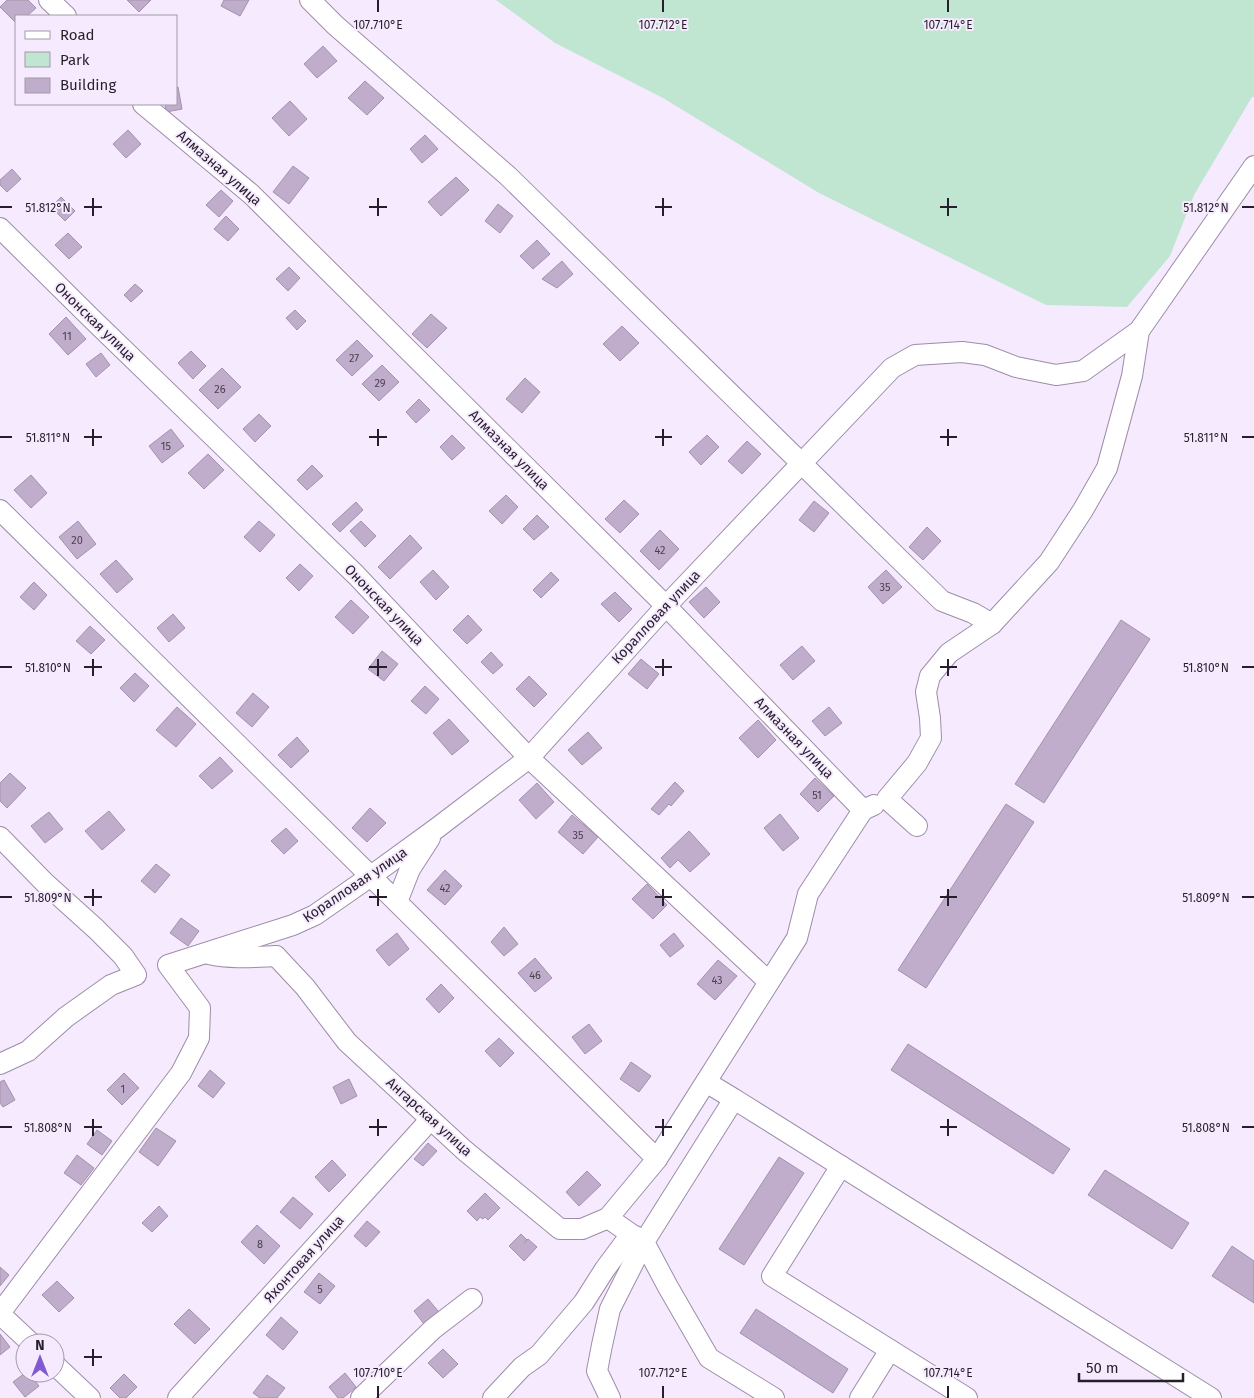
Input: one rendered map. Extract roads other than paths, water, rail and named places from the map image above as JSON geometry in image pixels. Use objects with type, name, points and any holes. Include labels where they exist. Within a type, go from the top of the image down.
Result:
[{"type":"street","points":[[48,0],[65,15]]},
{"type":"street","points":[[310,0],[335,25],[508,176],[942,601],[973,612],[992,624]]},
{"type":"street","name":"Алмазная улица","points":[[144,105],[251,194],[666,606],[863,810]]},
{"type":"street","points":[[774,1398],[709,1358],[638,1238],[608,1218],[657,1159],[798,938],[808,894],[863,810],[887,799],[918,763],[931,738],[926,692],[930,676],[949,653],[992,624],[1049,562],[1083,510],[1106,468],[1132,376],[1139,331],[1254,166]]},
{"type":"street","name":"Ононская улица","points":[[0,228],[356,575],[528,758],[769,982]]},
{"type":"street","name":"Коралловая улица","points":[[0,1314],[180,1074],[199,1038],[200,1008],[168,965],[293,925],[315,915],[437,828],[528,758],[666,606],[892,368],[915,355],[962,352],[985,355],[1016,367],[1056,375],[1083,372],[1139,331]]},
{"type":"street","points":[[0,510],[657,1159]]},
{"type":"street","points":[[887,799],[917,826]]},
{"type":"street","points":[[397,902],[410,869],[437,828]]},
{"type":"street","points":[[0,837],[45,883],[123,956],[136,976],[111,985],[66,1017],[28,1051],[0,1064]]},
{"type":"street","points":[[205,953],[222,957],[240,958],[276,956],[293,925]]},
{"type":"street","name":"Ангарская улица","points":[[276,956],[305,987],[347,1042],[464,1150],[560,1229],[582,1228],[608,1218]]},
{"type":"street","points":[[706,1082],[1211,1398]]},
{"type":"street","points":[[493,1398],[522,1367],[539,1354],[584,1302],[605,1269],[638,1238],[734,1099]]},
{"type":"street","name":"Яхонтовая улица","points":[[178,1398],[430,1120]]},
{"type":"street","points":[[841,1166],[772,1276],[967,1398]]},
{"type":"street","points":[[610,1398],[597,1371],[610,1309],[638,1238]]},
{"type":"street","points":[[361,1398],[434,1329],[472,1299]]},
{"type":"street","points":[[0,1314],[20,1333]]},
{"type":"street","points":[[860,1398],[890,1350]]},
{"type":"street","points":[[65,1374],[90,1398]]}]
